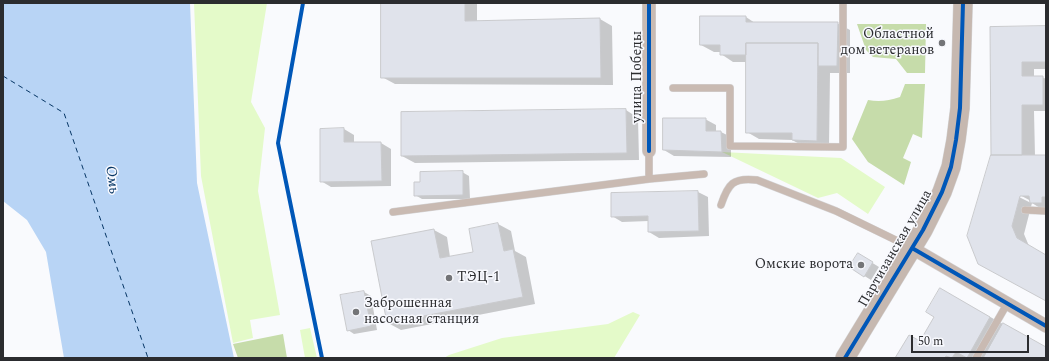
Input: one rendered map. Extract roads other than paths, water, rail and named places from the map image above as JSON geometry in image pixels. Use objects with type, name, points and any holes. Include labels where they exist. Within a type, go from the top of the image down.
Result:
[{"type":"street","name":"улица Победы","points":[[649,3],[649,151]]},
{"type":"street","name":"Партизанская улица","points":[[845,358],[912,248],[942,192],[951,167],[960,108],[963,3]]},
{"type":"street","points":[[912,248],[1046,326]]},
{"type":"lane","points":[[673,88],[730,88],[730,146],[843,147],[843,3]]},
{"type":"lane","points":[[648,179],[649,151]]},
{"type":"lane","points":[[393,212],[648,179],[704,174]]},
{"type":"lane","points":[[721,206],[726,190],[734,182],[745,178],[757,180],[836,211],[912,248]]},
{"type":"lane","points":[[1025,210],[1046,211]]},
{"type":"lane","points":[[976,358],[1007,304]]},
{"type":"water","name":"Омь","points":[[3,3],[190,3],[197,183],[234,358],[64,358],[46,252],[27,220],[3,201]]},
{"type":"place","name":"Областной дом ветеранов","points":[[942,43]]},
{"type":"place","name":"Омские ворота","points":[[861,265]]},
{"type":"place","name":"ТЭЦ-1","points":[[449,278]]},
{"type":"place","name":"Заброшенная насосная станция","points":[[356,312]]}]
